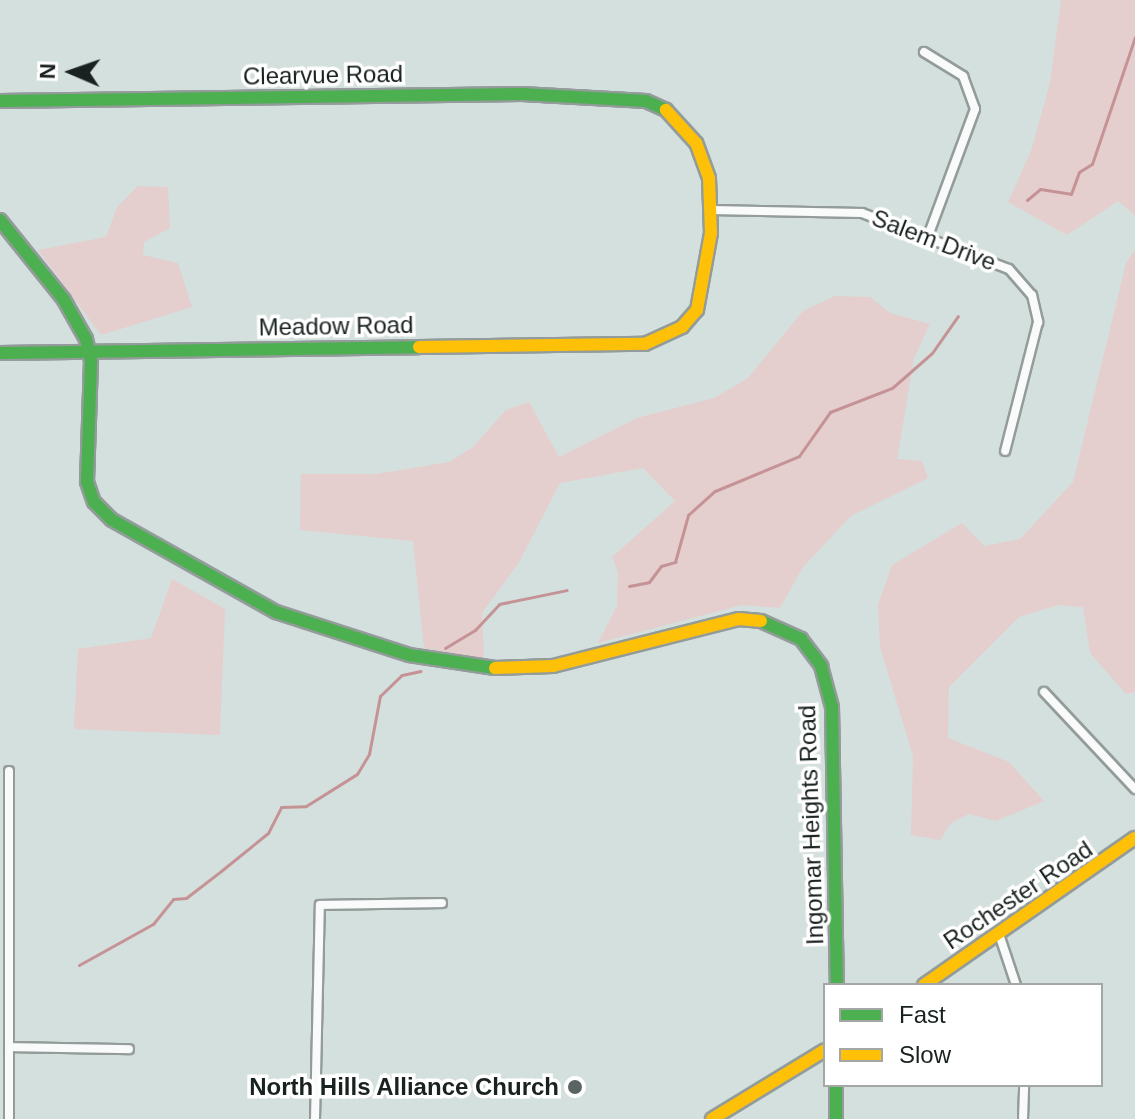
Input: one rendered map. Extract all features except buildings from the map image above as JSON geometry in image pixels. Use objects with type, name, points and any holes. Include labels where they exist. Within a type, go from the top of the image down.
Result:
[{"type":"street","points":[[924,52],[963,76],[975,109],[928,236]]},
{"type":"street","name":"Clearvue Road","points":[[0,101],[522,94],[646,101],[677,116],[691,133],[707,168],[711,210]]},
{"type":"street","name":"Salem Drive","points":[[711,210],[849,210],[928,236],[1009,269],[1037,309],[1037,338],[1005,451]]},
{"type":"street","name":"Meadow Road","points":[[0,353],[632,346],[671,335],[690,320],[702,298],[711,210]]},
{"type":"street","name":"Ingomar Heights Road","points":[[1,223],[74,313],[90,351],[86,466],[94,502],[112,520],[298,622],[417,657],[486,668],[577,661],[739,619],[773,622],[801,639],[821,666],[832,707],[837,983]]},
{"type":"street","points":[[1044,692],[1135,789]]},
{"type":"street","points":[[9,771],[4,911],[9,1119]]},
{"type":"street","name":"Rochester Road","points":[[927,983],[1135,838]]},
{"type":"street","points":[[315,1119],[320,905],[442,903]]},
{"type":"street","points":[[999,934],[1015,983]]},
{"type":"street","points":[[9,1047],[129,1049]]},
{"type":"street","points":[[712,1119],[823,1051]]},
{"type":"street","points":[[836,1087],[836,1119]]},
{"type":"street","points":[[1023,1119],[1024,1087]]},
{"type":"shaded area","points":[[1061,0],[1135,0],[1135,216],[1118,201],[1067,235],[1008,202],[1031,151],[1050,83]]},
{"type":"shaded area","points":[[138,186],[168,187],[170,228],[144,242],[143,255],[178,263],[192,307],[101,335],[38,250],[106,237],[117,207]]},
{"type":"shaded area","points":[[1135,250],[1135,692],[1126,694],[1090,653],[1083,607],[1058,605],[1019,617],[949,687],[948,738],[1009,762],[1044,801],[996,821],[969,814],[951,823],[940,840],[911,835],[913,756],[880,647],[878,605],[892,565],[962,523],[984,546],[1020,539],[1073,482],[1126,263]]},
{"type":"shaded area","points":[[835,296],[870,297],[890,313],[930,324],[914,358],[897,459],[922,461],[928,478],[851,516],[803,567],[780,608],[742,605],[598,643],[617,606],[618,572],[612,557],[675,501],[643,468],[560,483],[518,564],[482,613],[484,659],[424,648],[413,541],[300,530],[301,474],[377,474],[449,462],[473,447],[506,410],[529,402],[559,457],[637,418],[714,398],[748,378],[803,311]]},
{"type":"shaded area","points":[[172,579],[225,609],[220,735],[74,729],[78,649],[151,638]]},
{"type":"waterway","points":[[1027,200],[1040,189],[1071,194],[1079,172],[1092,164],[1135,37]]},
{"type":"waterway","points":[[629,586],[649,582],[661,566],[675,562],[688,515],[715,491],[799,456],[830,412],[892,388],[932,353],[958,316]]},
{"type":"waterway","points":[[445,648],[475,630],[499,604],[567,590]]},
{"type":"waterway","points":[[79,965],[153,924],[173,899],[186,898],[221,871],[268,833],[281,807],[306,806],[357,774],[369,754],[380,696],[402,675],[421,671]]},
{"type":"traffic: fast","points":[[0,101],[522,94],[646,101],[666,110]]},
{"type":"traffic: fast","points":[[0,220],[64,300],[86,339],[91,361],[87,482],[94,502],[112,520],[276,612],[409,655],[495,668]]},
{"type":"traffic: fast","points":[[0,353],[419,347]]},
{"type":"traffic: fast","points":[[761,621],[801,639],[821,666],[832,707],[837,983]]},
{"type":"traffic: fast","points":[[836,1087],[836,1119]]},
{"type":"traffic: slow","points":[[419,347],[645,344],[682,327],[697,310],[711,233],[709,178],[696,143],[666,110]]},
{"type":"traffic: slow","points":[[495,668],[553,666],[739,619],[761,621]]},
{"type":"traffic: slow","points":[[927,983],[1135,838]]},
{"type":"traffic: slow","points":[[712,1119],[823,1051]]},
{"type":"place","name":"North Hills Alliance Church","points":[[575,1087]]}]
